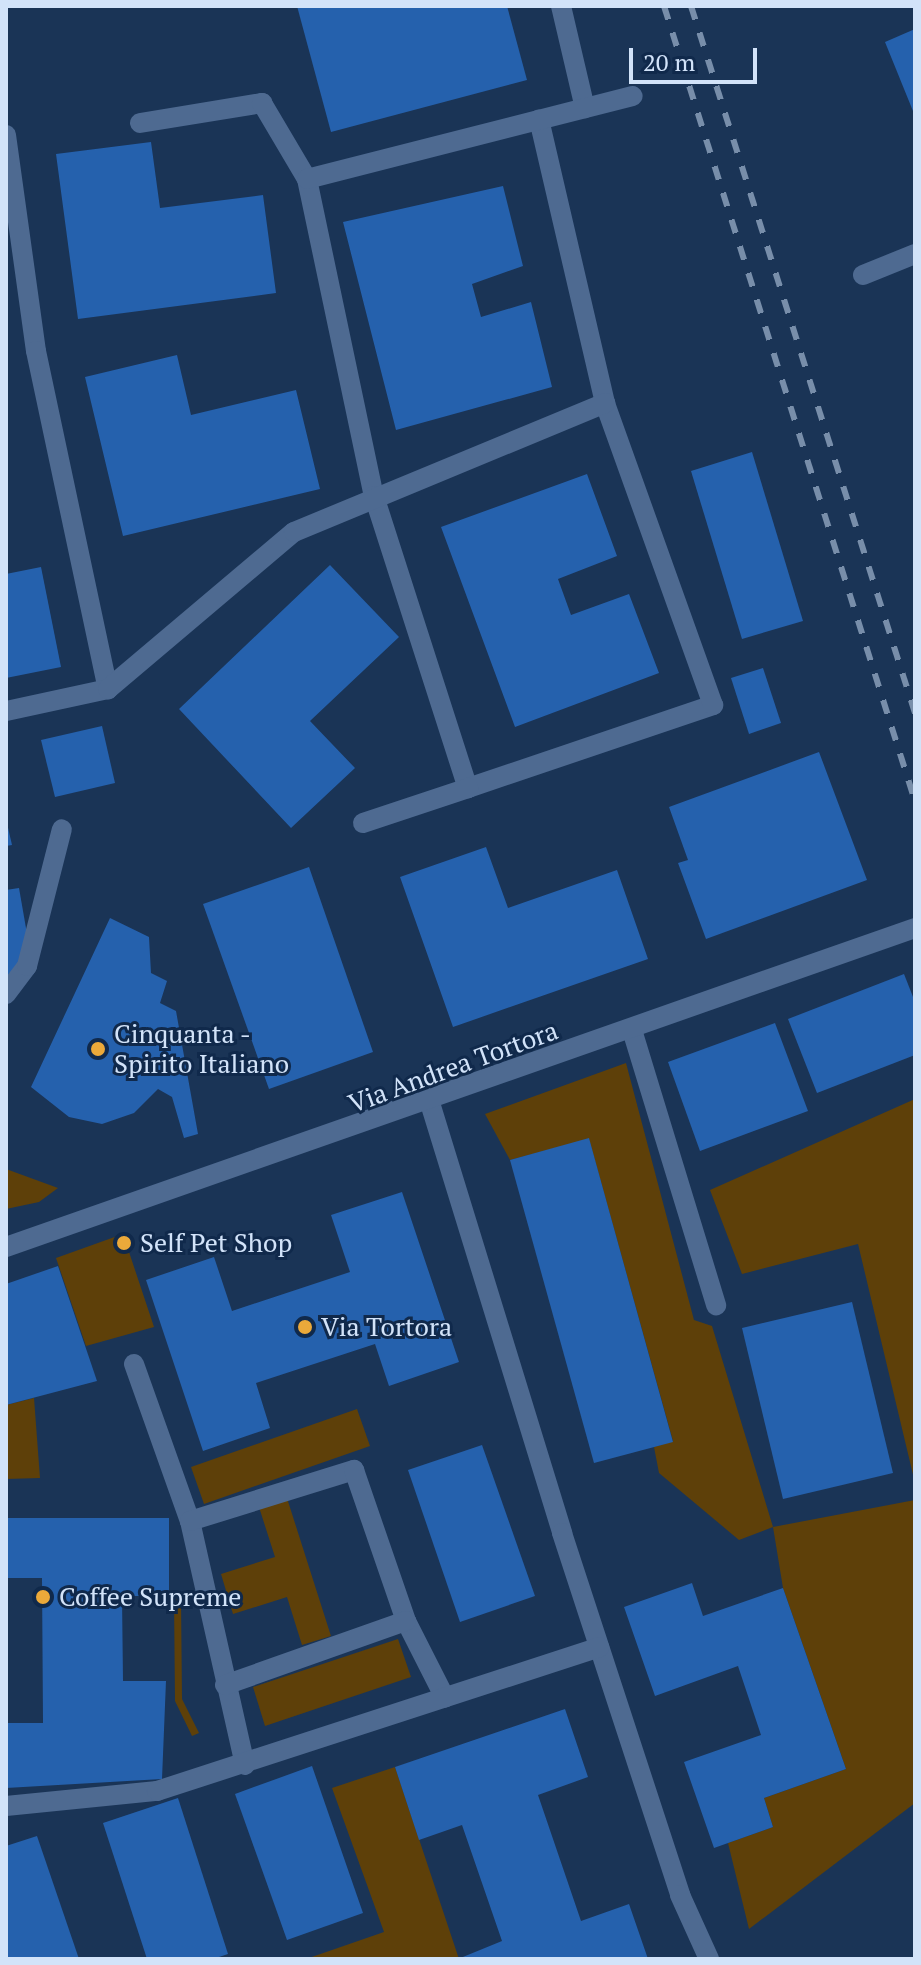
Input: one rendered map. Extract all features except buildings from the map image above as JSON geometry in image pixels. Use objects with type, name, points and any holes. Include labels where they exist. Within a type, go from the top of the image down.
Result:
[{"type":"street","points":[[561,6],[585,108]]},
{"type":"street","points":[[307,179],[633,96]]},
{"type":"street","points":[[140,123],[262,103],[307,179],[374,496],[468,788]]},
{"type":"street","points":[[363,823],[713,705],[605,403],[539,120]]},
{"type":"street","points":[[6,135],[36,351],[108,689]]},
{"type":"street","points":[[863,275],[915,254]]},
{"type":"street","points":[[6,711],[108,689],[294,532],[374,496],[605,403]]},
{"type":"street","points":[[6,994],[27,966],[62,829]]},
{"type":"street","name":"Via Andrea Tortora","points":[[6,1247],[430,1103],[915,928]]},
{"type":"street","points":[[632,1030],[716,1305]]},
{"type":"street","points":[[430,1103],[599,1647],[680,1895],[709,1959]]},
{"type":"street","points":[[134,1364],[190,1521],[245,1765]]},
{"type":"street","points":[[190,1521],[354,1470],[406,1621],[445,1698]]},
{"type":"street","points":[[225,1685],[406,1621]]},
{"type":"street","points":[[6,1806],[157,1791],[245,1765],[599,1647]]},
{"type":"shaded area","points":[[626,1063],[694,1320],[712,1326],[773,1527],[739,1540],[659,1473],[654,1447],[673,1441],[589,1139],[510,1160],[485,1114]]},
{"type":"shaded area","points":[[915,1099],[915,1483],[858,1244],[742,1274],[710,1190]]},
{"type":"shaded area","points":[[6,1169],[58,1188],[39,1202],[6,1209]]},
{"type":"shaded area","points":[[123,1234],[154,1327],[86,1346],[56,1258]]},
{"type":"shaded area","points":[[34,1398],[40,1478],[6,1479],[6,1405]]},
{"type":"shaded area","points":[[357,1409],[370,1446],[204,1504],[191,1467]]},
{"type":"shaded area","points":[[286,1495],[331,1636],[302,1645],[287,1597],[233,1614],[221,1574],[275,1557],[258,1504]]},
{"type":"shaded area","points":[[915,1500],[915,1803],[749,1929],[728,1843],[773,1827],[764,1798],[846,1769],[783,1588],[773,1527]]},
{"type":"shaded area","points":[[181,1598],[182,1699],[199,1733],[192,1736],[175,1701],[174,1599]]},
{"type":"shaded area","points":[[398,1639],[411,1677],[265,1726],[253,1687]]},
{"type":"shaded area","points":[[395,1767],[459,1959],[306,1959],[384,1932],[332,1788]]},
{"type":"railway","points":[[664,6],[915,801]]},
{"type":"railway","points":[[691,6],[915,713]]},
{"type":"place","name":"Cinquanta - Spirito Italiano","points":[[98,1049]]},
{"type":"place","name":"Self Pet Shop","points":[[124,1243]]},
{"type":"place","name":"Via Tortora","points":[[305,1327]]},
{"type":"place","name":"Coffee Supreme","points":[[43,1597]]}]
